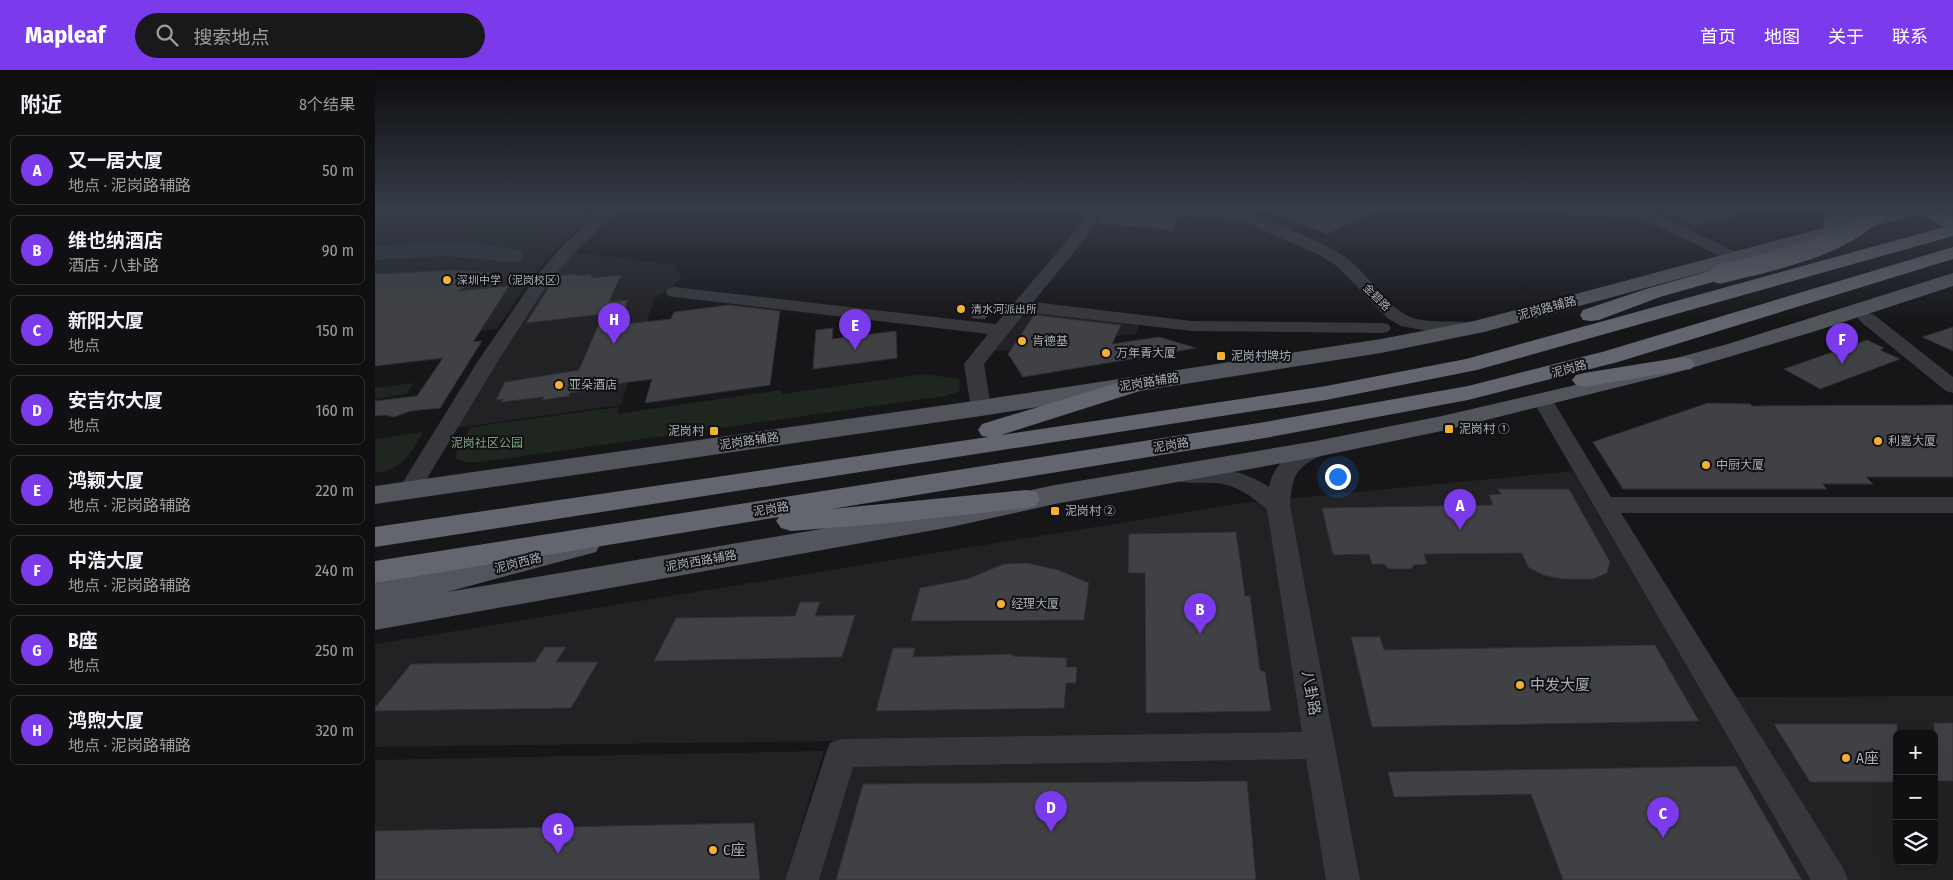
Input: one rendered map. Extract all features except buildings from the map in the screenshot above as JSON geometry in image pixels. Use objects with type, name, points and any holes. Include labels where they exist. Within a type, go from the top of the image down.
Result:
[{"type":"highway","points":[[1469,365],[1559,326],[1734,262],[1810,248]]},
{"type":"highway","points":[[375,537],[1137,424],[1326,393],[1469,365],[1889,248]]},
{"type":"highway","name":"泥岗路","points":[[375,572],[1255,432],[1469,393],[1610,357],[1953,253]]},
{"type":"highway","points":[[1469,393],[1538,386],[1683,364]]},
{"type":"highway","points":[[905,457],[1137,384]]},
{"type":"highway","points":[[660,526],[852,518],[1026,499]]},
{"type":"main road","points":[[1734,262],[1758,248]]},
{"type":"main road","name":"泥岗路辅路","points":[[375,495],[981,408],[1137,384],[1381,337],[1476,327],[1734,262],[1783,248]]},
{"type":"main road","points":[[1026,499],[1321,447],[1543,401],[1804,330],[1953,280]]},
{"type":"main road","points":[[1804,330],[1867,318],[1953,292]]},
{"type":"main road","name":"泥岗西路辅路","points":[[375,616],[951,517],[1026,499]]},
{"type":"main road","name":"泥岗西路","points":[[375,595],[442,582],[660,526]]},
{"type":"street","points":[[409,490],[488,361],[544,277],[570,248]]},
{"type":"street","points":[[981,408],[974,364],[1070,248]]},
{"type":"street","name":"金碧路","points":[[1308,248],[1337,265],[1391,324],[1391,334],[1381,337]]},
{"type":"street","name":"金碧路","points":[[1316,248],[1344,264],[1393,314],[1407,322],[1439,328],[1476,327]]},
{"type":"street","points":[[1707,248],[1734,262]]},
{"type":"street","points":[[674,292],[1001,330]]},
{"type":"street","points":[[1021,306],[1192,326],[1381,337]]},
{"type":"street","points":[[1867,318],[1948,379]]},
{"type":"street","points":[[1543,401],[1831,880]]},
{"type":"street","name":"八卦路","points":[[1321,447],[1295,460],[1285,469],[1281,480],[1278,506],[1343,880]]},
{"type":"street","points":[[1150,477],[1209,475],[1231,477],[1250,484],[1278,506]]},
{"type":"street","points":[[1604,505],[1953,505]]},
{"type":"street","points":[[802,880],[841,753],[1320,745]]},
{"type":"shaded area","name":"深圳中学（泥岗校区）","points":[[375,248],[556,248],[535,274],[521,275],[517,285],[525,287],[497,329],[375,344]]},
{"type":"shaded area","points":[[576,253],[674,265],[682,278],[661,295],[655,296],[621,405],[456,428],[545,283],[559,266]]},
{"type":"shaded area","points":[[1017,306],[1141,320],[1136,334],[992,352]]},
{"type":"shaded area","points":[[1573,471],[1812,880],[801,880],[843,741],[375,747],[375,644],[1243,503]]},
{"type":"shaded area","points":[[1953,696],[1953,880],[1846,880],[1734,697]]},
{"type":"shaded area","points":[[824,751],[785,880],[375,880],[375,760]]},
{"type":"green space","points":[[415,254],[470,254],[505,257],[489,262],[434,260],[375,262],[375,257]]},
{"type":"green space","points":[[425,265],[418,270],[375,273],[375,268]]},
{"type":"green space","name":"泥岗社区公园","points":[[924,374],[959,379],[960,391],[946,396],[481,462],[465,462],[455,459],[457,451],[471,427],[619,407],[617,414],[781,390],[782,394]]},
{"type":"green space","points":[[414,383],[406,394],[375,399],[375,388]]},
{"type":"green space","points":[[423,432],[405,460],[393,468],[375,473],[375,439]]},
{"type":"waterway","points":[[375,253],[444,249],[496,252],[513,255]]},
{"type":"place","name":"深圳中学（泥岗校区）","points":[[447,280]]},
{"type":"place","name":"清水河派出所","points":[[961,309]]},
{"type":"place","name":"肯德基","points":[[1022,341]]},
{"type":"place","name":"鸿煦大厦","points":[[614,344]]},
{"type":"place","name":"鸿颖大厦","points":[[855,350]]},
{"type":"place","name":"万年青大厦","points":[[1106,353]]},
{"type":"place","name":"泥岗村牌坊","points":[[1221,356]]},
{"type":"place","name":"中浩大厦","points":[[1842,364]]},
{"type":"place","name":"亚朵酒店","points":[[559,385]]},
{"type":"place","name":"泥岗村 ①","points":[[1449,429]]},
{"type":"place","name":"泥岗村","points":[[714,431]]},
{"type":"place","name":"利嘉大厦","points":[[1878,441]]},
{"type":"place","name":"中厨大厦","points":[[1706,465]]},
{"type":"place","name":"泥岗村 ②","points":[[1055,511]]},
{"type":"place","name":"又一居大厦","points":[[1460,530]]},
{"type":"place","name":"经理大厦","points":[[1001,604]]},
{"type":"place","name":"维也纳酒店","points":[[1200,634]]},
{"type":"place","name":"中发大厦","points":[[1520,685]]},
{"type":"place","name":"A座","points":[[1846,758]]},
{"type":"place","name":"安吉尔大厦","points":[[1051,832]]},
{"type":"place","name":"新阳大厦","points":[[1663,838]]},
{"type":"place","name":"C座","points":[[713,850]]},
{"type":"place","name":"B座","points":[[558,854]]}]
